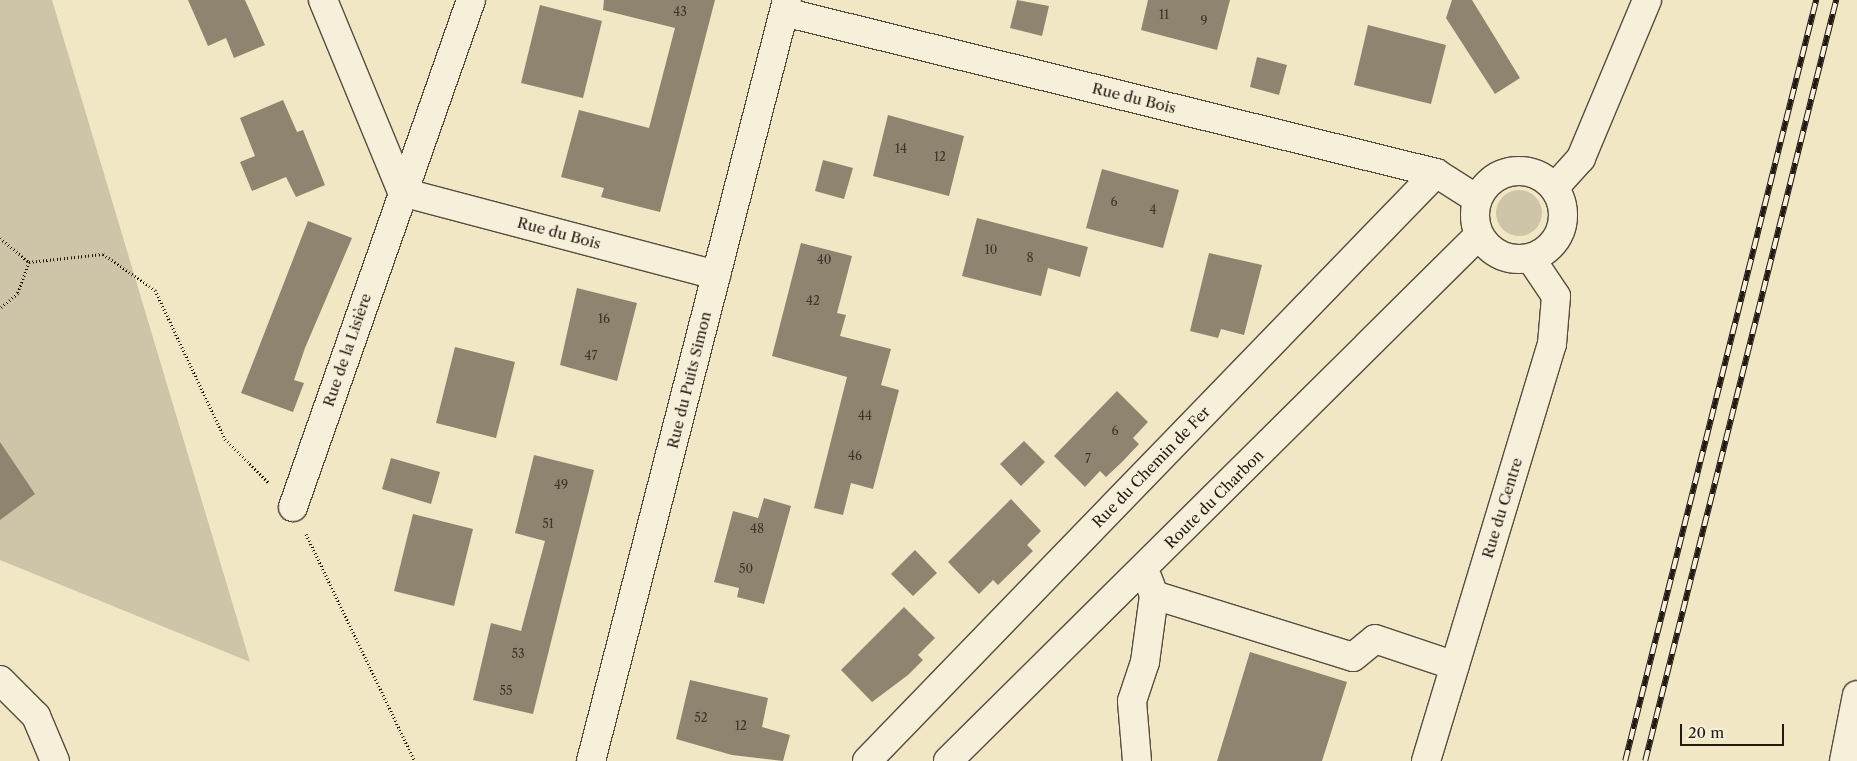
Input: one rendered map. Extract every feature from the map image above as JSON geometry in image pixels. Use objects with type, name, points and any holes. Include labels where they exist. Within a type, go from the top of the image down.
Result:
[{"type":"street","points":[[324,0],[402,192]]},
{"type":"street","name":"Rue de la Lisière","points":[[293,507],[402,192],[471,0]]},
{"type":"street","points":[[1555,187],[1581,158],[1647,0]]},
{"type":"street","name":"Rue du Bois","points":[[785,6],[1436,173],[1477,199]]},
{"type":"street","name":"Rue du Puits Simon","points":[[591,761],[785,6]]},
{"type":"street","points":[[1513,171],[1536,173],[1555,187],[1564,207],[1562,229],[1550,248],[1531,259],[1511,260],[1498,254],[1479,235],[1474,217],[1477,199],[1491,180],[1513,171]]},
{"type":"street","name":"Rue du Chemin de Fer","points":[[867,761],[1436,173]]},
{"type":"street","name":"Rue du Bois","points":[[402,192],[716,274]]},
{"type":"street","name":"Route du Charbon","points":[[948,761],[1479,235]]},
{"type":"street","name":"Rue du Centre","points":[[1426,761],[1552,344],[1556,296],[1531,259]]},
{"type":"street","points":[[1137,761],[1132,701],[1145,662],[1154,596],[1144,568]]},
{"type":"street","points":[[1154,596],[1354,657],[1375,638],[1455,666]]},
{"type":"street","points":[[0,680],[36,716],[55,761]]},
{"type":"street","points":[[1846,759],[1857,695]]},
{"type":"path","points":[[0,238],[29,262],[103,254],[155,290],[225,439],[293,507],[415,761]]},
{"type":"path","points":[[0,308],[18,293],[29,262]]},
{"type":"shaded area","points":[[0,0],[52,0],[250,662],[0,560]]},
{"type":"shaded area","points":[[1514,190],[1524,190],[1538,200],[1542,213],[1538,226],[1532,232],[1524,236],[1514,236],[1500,226],[1496,218],[1496,208],[1506,194]]},
{"type":"building","points":[[188,0],[245,0],[265,45],[234,58],[226,38],[208,46]]},
{"type":"building","points":[[604,0],[715,0],[660,212],[601,197],[604,188],[561,177],[579,110],[649,128],[675,28],[603,10]]},
{"type":"building","points":[[1017,0],[1049,6],[1042,36],[1010,28]]},
{"type":"building","points":[[1148,0],[1230,0],[1217,50],[1141,30]]},
{"type":"building","points":[[1452,0],[1472,0],[1520,78],[1495,94],[1446,18]]},
{"type":"building","points":[[540,5],[602,21],[583,98],[521,83]]},
{"type":"building","points":[[1368,25],[1446,45],[1431,104],[1354,85]]},
{"type":"building","points":[[1257,57],[1287,65],[1279,95],[1250,87]]},
{"type":"building","points":[[283,100],[297,132],[303,130],[325,185],[296,197],[286,177],[252,191],[240,162],[255,156],[240,118]]},
{"type":"building","points":[[888,115],[964,136],[949,196],[873,176]]},
{"type":"building","points":[[823,160],[853,168],[844,199],[815,191]]},
{"type":"building","points":[[1102,169],[1179,190],[1163,248],[1086,228]]},
{"type":"building","points":[[977,218],[1088,247],[1080,277],[1048,268],[1041,296],[962,276]]},
{"type":"building","points":[[308,221],[352,238],[305,348],[294,380],[304,383],[293,412],[241,393]]},
{"type":"building","points":[[801,243],[852,256],[837,313],[846,315],[840,336],[891,349],[881,385],[899,390],[873,489],[851,483],[843,515],[814,508],[847,377],[772,356]]},
{"type":"building","points":[[1209,253],[1262,265],[1244,335],[1221,329],[1218,338],[1190,331]]},
{"type":"building","points":[[577,288],[637,303],[617,381],[560,365]]},
{"type":"building","points":[[455,347],[515,362],[496,438],[436,423]]},
{"type":"building","points":[[1117,391],[1148,422],[1133,438],[1139,444],[1122,462],[1106,477],[1100,471],[1085,487],[1054,456]]},
{"type":"building","points":[[1024,441],[1045,462],[1021,486],[1000,464]]},
{"type":"building","points":[[0,442],[35,494],[0,520]]},
{"type":"building","points":[[534,455],[594,470],[533,714],[473,700],[491,623],[521,631],[545,541],[515,533]]},
{"type":"building","points":[[391,458],[440,472],[431,504],[382,489]]},
{"type":"building","points":[[764,498],[791,506],[764,604],[737,597],[739,588],[714,582],[733,511],[758,518]]},
{"type":"building","points":[[1011,499],[1041,531],[1027,545],[1033,551],[998,585],[993,580],[979,594],[948,562]]},
{"type":"building","points":[[413,514],[473,529],[454,606],[394,591]]},
{"type":"building","points":[[915,550],[937,573],[913,596],[891,574]]},
{"type":"building","points":[[904,607],[935,638],[918,655],[923,660],[908,675],[872,702],[841,670]]},
{"type":"building","points":[[1250,652],[1347,682],[1322,761],[1217,761]]},
{"type":"building","points":[[690,680],[768,698],[762,727],[790,735],[783,761],[732,755],[676,739]]},
{"type":"railway","points":[[1625,761],[1816,0]]},
{"type":"railway","points":[[1645,761],[1836,0]]}]
